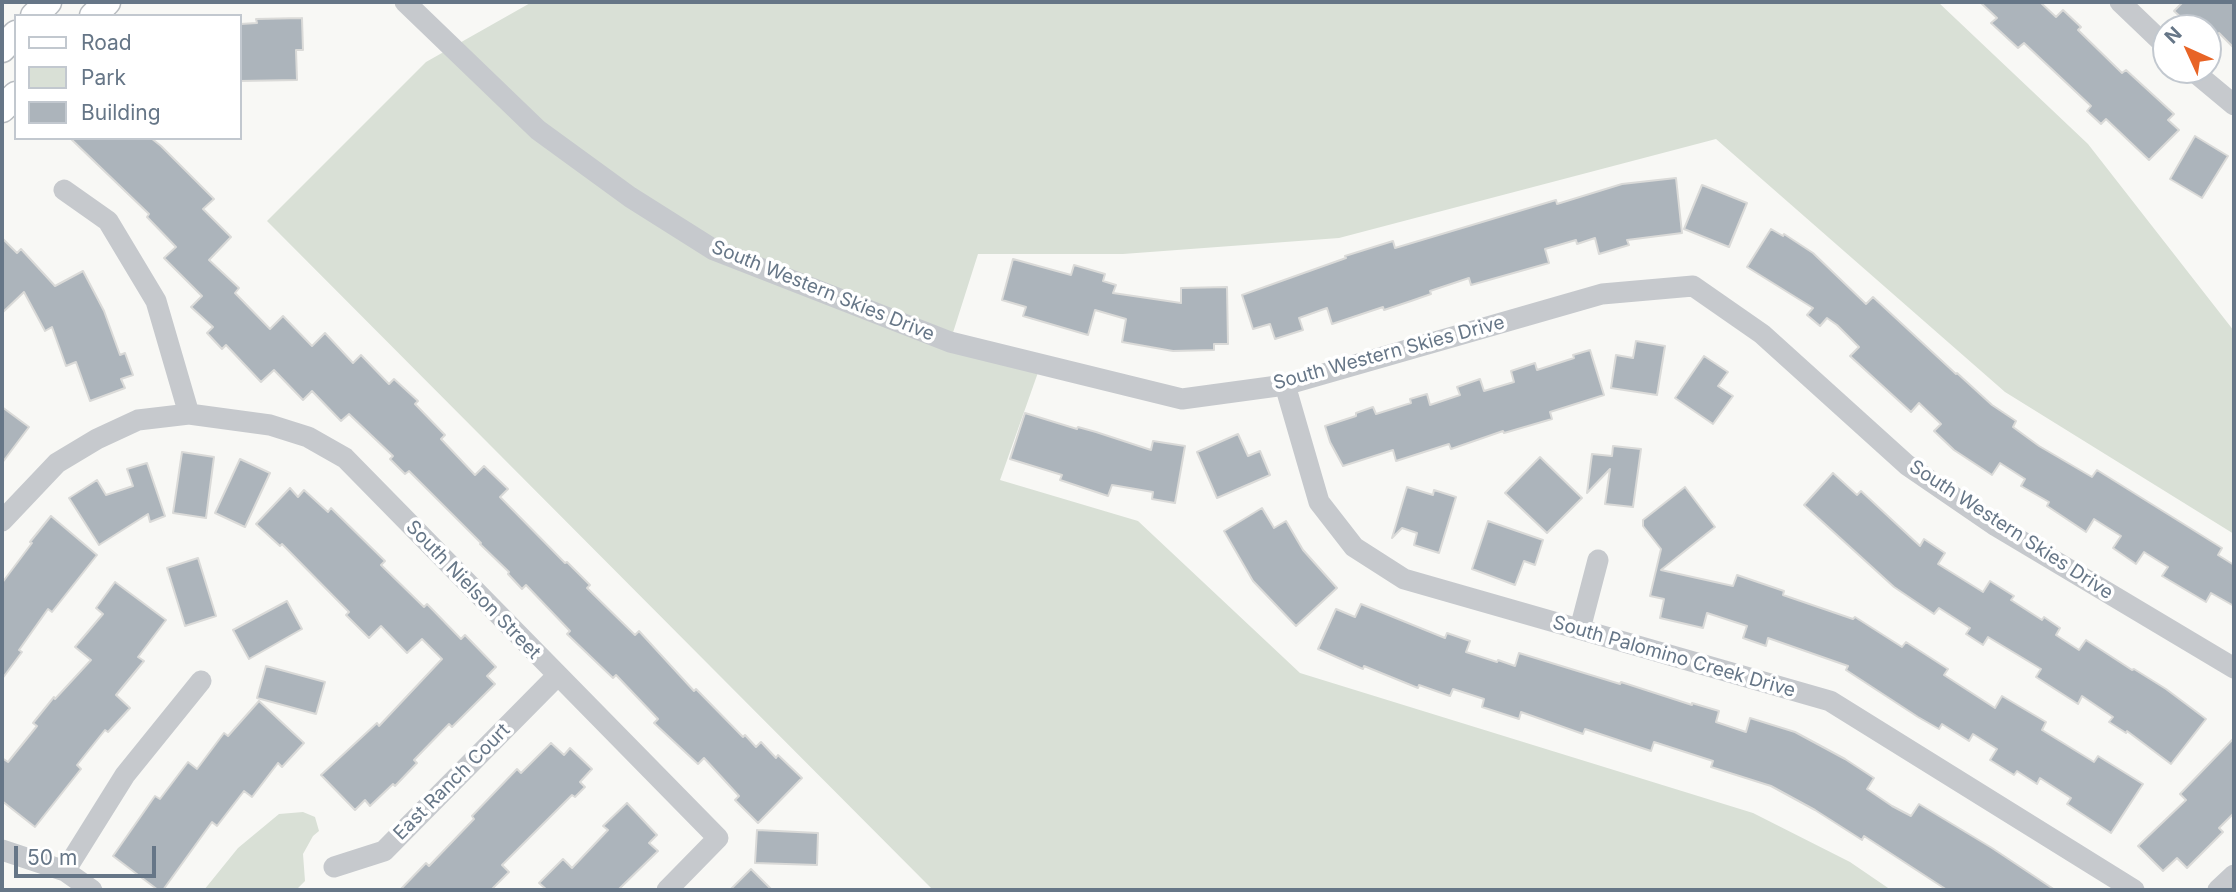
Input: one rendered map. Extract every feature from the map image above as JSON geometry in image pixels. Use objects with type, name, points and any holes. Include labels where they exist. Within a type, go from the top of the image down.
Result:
[{"type":"main road","points":[[2,49],[14,36]]},
{"type":"street","name":"South Western Skies Drive","points":[[405,2],[538,130],[630,197],[714,250],[950,342],[1182,399],[1285,385],[1602,294],[1692,286],[1762,334],[1907,465],[1996,526],[2234,668]]},
{"type":"street","points":[[2120,2],[2152,33]]},
{"type":"street","points":[[2208,84],[2234,106]]},
{"type":"street","points":[[64,190],[108,221],[156,301],[189,414]]},
{"type":"street","name":"South Palomino Creek Drive","points":[[1285,385],[1319,502],[1354,547],[1405,579],[1830,701],[2134,890]]},
{"type":"street","name":"South Nielson Street","points":[[2,521],[57,463],[97,439],[138,420],[189,414],[270,425],[308,437],[345,458],[718,838],[667,890]]},
{"type":"street","points":[[1580,629],[1598,559]]},
{"type":"street","name":"East Ranch Court","points":[[334,867],[384,851],[557,676]]},
{"type":"street","points":[[65,871],[125,775],[201,681]]},
{"type":"street","points":[[2,850],[65,871],[92,890]]},
{"type":"street","points":[[2218,890],[2234,874]]},
{"type":"green space","points":[[532,2],[1938,2],[2088,144],[2234,331],[2234,534],[2005,392],[1716,139],[1339,238],[1123,254],[978,254],[950,342],[1041,364],[1000,480],[1138,521],[1300,673],[1753,813],[1850,862],[1891,890],[933,890],[267,221],[426,62]]},
{"type":"green space","points":[[303,812],[315,817],[319,831],[303,854],[305,881],[296,890],[204,890],[238,848],[279,814]]},
{"type":"building","points":[[1980,2],[2040,2],[2056,17],[2063,10],[2081,27],[2078,30],[2122,73],[2126,70],[2174,114],[2168,120],[2179,130],[2149,160],[2106,119],[2101,124],[2087,111],[2091,106],[2024,43],[2018,48],[1991,23],[1997,18]]},
{"type":"building","points":[[2183,2],[2234,2],[2234,48],[2222,36],[2222,14],[2177,14],[2174,11]]},
{"type":"building","points":[[302,18],[303,50],[296,50],[297,80],[242,81],[242,24],[257,23],[256,19]]},
{"type":"building","points":[[2195,136],[2228,156],[2202,198],[2170,179]]},
{"type":"building","points":[[72,140],[154,140],[161,146],[214,199],[203,209],[231,237],[209,260],[239,288],[235,293],[270,329],[283,316],[312,346],[325,333],[353,363],[361,355],[389,384],[394,379],[418,401],[415,404],[445,435],[441,439],[475,475],[484,466],[508,489],[500,497],[590,585],[587,588],[635,635],[639,631],[694,691],[696,689],[743,737],[745,735],[756,747],[761,742],[776,758],[778,755],[802,778],[758,823],[735,800],[739,796],[704,758],[698,764],[654,723],[658,719],[616,675],[613,678],[567,634],[570,631],[526,585],[522,589],[481,543],[409,471],[405,474],[390,459],[393,456],[349,414],[341,421],[312,391],[303,400],[274,370],[261,382],[226,345],[222,349],[207,333],[213,327],[191,307],[202,296],[164,258],[176,247],[147,217],[149,214]]},
{"type":"building","points":[[1676,178],[1682,233],[1627,240],[1629,245],[1599,254],[1595,238],[1577,244],[1576,240],[1545,249],[1549,263],[1471,285],[1469,278],[1430,291],[1431,294],[1411,301],[1332,324],[1327,308],[1299,318],[1303,330],[1275,339],[1270,324],[1253,329],[1242,295],[1393,241],[1395,248],[1556,200],[1557,204],[1622,184]]},
{"type":"building","points":[[1702,185],[1747,203],[1729,247],[1684,229]]},
{"type":"building","points":[[1771,229],[1783,236],[1784,234],[1813,253],[1866,304],[1873,297],[1956,374],[1992,405],[2016,421],[2013,427],[2039,446],[2092,477],[2097,470],[2222,548],[2218,555],[2234,565],[2234,606],[2211,593],[2206,602],[2162,576],[2168,567],[2144,552],[2136,564],[2113,548],[2121,536],[2094,519],[2086,532],[2047,506],[2049,502],[2021,486],[2025,479],[2000,463],[1992,475],[1954,450],[1934,431],[1941,424],[1919,403],[1911,412],[1850,356],[1859,347],[1837,325],[1827,318],[1820,326],[1807,315],[1813,308],[1747,267]]},
{"type":"building","points":[[2,238],[17,253],[21,249],[55,286],[83,271],[104,311],[120,355],[125,353],[133,375],[121,379],[125,388],[90,401],[76,362],[66,366],[52,327],[45,331],[24,292],[2,313]]},
{"type":"building","points":[[1013,259],[1071,275],[1074,265],[1105,274],[1103,281],[1116,285],[1113,293],[1181,303],[1181,288],[1227,287],[1228,344],[1214,344],[1214,350],[1173,351],[1122,342],[1126,319],[1095,310],[1088,335],[1023,316],[1026,307],[1002,300]]},
{"type":"building","points":[[1636,341],[1665,346],[1657,395],[1611,388],[1616,355],[1633,358]]},
{"type":"building","points":[[1590,350],[1604,395],[1550,412],[1552,419],[1504,433],[1503,431],[1451,449],[1449,444],[1396,461],[1393,450],[1343,466],[1330,442],[1325,426],[1356,416],[1356,413],[1373,407],[1376,414],[1411,403],[1410,399],[1427,394],[1430,405],[1460,395],[1457,387],[1480,379],[1484,391],[1514,382],[1511,371],[1535,363],[1537,370]]},
{"type":"building","points":[[1704,356],[1728,372],[1718,386],[1733,396],[1713,424],[1675,398]]},
{"type":"building","points":[[2,407],[29,427],[2,463]]},
{"type":"building","points":[[1025,413],[1151,450],[1153,441],[1185,446],[1175,503],[1152,499],[1153,492],[1112,485],[1108,496],[1060,480],[1062,475],[1010,459]]},
{"type":"building","points":[[1238,434],[1248,456],[1260,451],[1270,475],[1217,498],[1197,452]]},
{"type":"building","points":[[1613,446],[1641,449],[1633,507],[1605,504],[1610,469],[1587,493],[1592,454],[1612,456]]},
{"type":"building","points":[[182,452],[214,457],[206,518],[173,513]]},
{"type":"building","points":[[1540,457],[1582,498],[1547,533],[1505,493]]},
{"type":"building","points":[[240,459],[270,473],[245,527],[215,513]]},
{"type":"building","points":[[147,463],[165,516],[150,522],[148,514],[99,545],[69,498],[97,480],[106,495],[133,486],[127,469]]},
{"type":"building","points":[[1833,473],[1857,495],[1861,491],[1920,546],[1924,539],[1945,553],[1938,564],[1983,592],[1990,581],[2014,596],[2011,600],[2060,628],[2056,635],[2079,650],[2086,640],[2166,689],[2206,719],[2171,764],[2127,731],[2126,733],[2109,722],[2113,717],[2082,696],[2078,704],[2036,677],[2041,669],[1988,637],[1983,645],[1966,634],[1970,628],[1939,608],[1934,614],[1894,587],[1804,505]]},
{"type":"building","points":[[1407,487],[1433,495],[1434,490],[1456,497],[1439,553],[1414,545],[1417,533],[1402,528],[1392,538]]},
{"type":"building","points":[[1685,487],[1715,527],[1661,570],[1733,586],[1737,575],[1784,591],[1783,595],[1853,619],[1855,617],[1902,647],[1906,642],[1948,669],[1944,675],[1995,708],[2002,696],[2046,722],[2042,730],[2094,762],[2098,756],[2143,784],[2111,833],[2067,804],[2071,798],[2040,778],[2037,784],[2017,771],[2014,775],[1990,760],[1997,749],[1973,734],[1969,741],[1942,724],[1939,729],[1846,670],[1848,666],[1768,638],[1766,646],[1743,638],[1747,626],[1707,613],[1703,628],[1660,618],[1664,599],[1650,596],[1661,549],[1643,526],[1643,520]]},
{"type":"building","points":[[290,488],[298,497],[304,490],[328,512],[331,508],[385,561],[381,565],[424,607],[427,604],[461,639],[465,635],[496,667],[487,676],[495,684],[452,727],[449,724],[414,760],[417,763],[395,786],[393,784],[370,806],[365,800],[355,810],[321,775],[377,723],[379,726],[442,659],[422,639],[407,653],[381,626],[369,638],[346,615],[349,612],[282,544],[280,546],[256,524]]},
{"type":"building","points":[[1262,508],[1274,528],[1286,521],[1303,550],[1337,588],[1296,626],[1253,581],[1224,531]]},
{"type":"building","points":[[51,516],[97,555],[52,612],[48,609],[2,679],[2,583]]},
{"type":"building","points":[[1488,521],[1543,540],[1535,565],[1524,561],[1515,585],[1472,569]]},
{"type":"building","points":[[198,558],[216,616],[185,626],[167,568]]},
{"type":"building","points":[[115,582],[166,620],[138,657],[144,661],[116,695],[130,708],[108,732],[105,730],[77,765],[81,769],[35,827],[2,801],[2,758],[8,762],[37,726],[33,723],[54,697],[55,699],[91,660],[75,647],[103,614],[96,608]]},
{"type":"building","points":[[287,601],[302,629],[249,659],[233,630]]},
{"type":"building","points":[[1361,604],[1445,638],[1447,633],[1470,641],[1466,652],[1497,662],[1498,660],[1515,666],[1519,653],[1719,711],[1716,722],[1746,732],[1750,718],[1795,732],[1874,778],[1867,789],[1892,806],[1911,816],[1919,804],[2055,890],[1947,890],[1864,836],[1862,840],[1771,786],[1711,767],[1713,761],[1654,742],[1651,751],[1585,729],[1583,734],[1521,712],[1519,719],[1482,707],[1484,699],[1453,689],[1450,696],[1419,685],[1418,688],[1364,666],[1363,669],[1318,649],[1336,609],[1355,617]]},
{"type":"building","points":[[266,666],[325,682],[316,714],[257,698]]},
{"type":"building","points":[[259,701],[304,743],[282,767],[278,763],[252,797],[244,791],[217,826],[212,822],[163,890],[158,890],[113,856],[155,796],[160,799],[188,762],[197,769],[224,733],[228,736]]},
{"type":"building","points":[[2234,738],[2234,813],[2219,828],[2223,832],[2187,868],[2177,858],[2163,871],[2138,846],[2186,800],[2180,794]]},
{"type":"building","points":[[551,743],[564,755],[570,748],[592,769],[580,782],[585,787],[575,797],[572,795],[502,865],[509,872],[491,890],[400,890],[426,863],[429,866],[517,769],[521,773]]},
{"type":"building","points":[[627,803],[657,835],[649,843],[658,851],[618,890],[547,890],[539,883],[563,859],[572,868],[608,830],[603,826]]},
{"type":"building","points":[[757,830],[818,833],[817,865],[755,863]]},
{"type":"building","points":[[751,869],[772,890],[730,890]]}]
